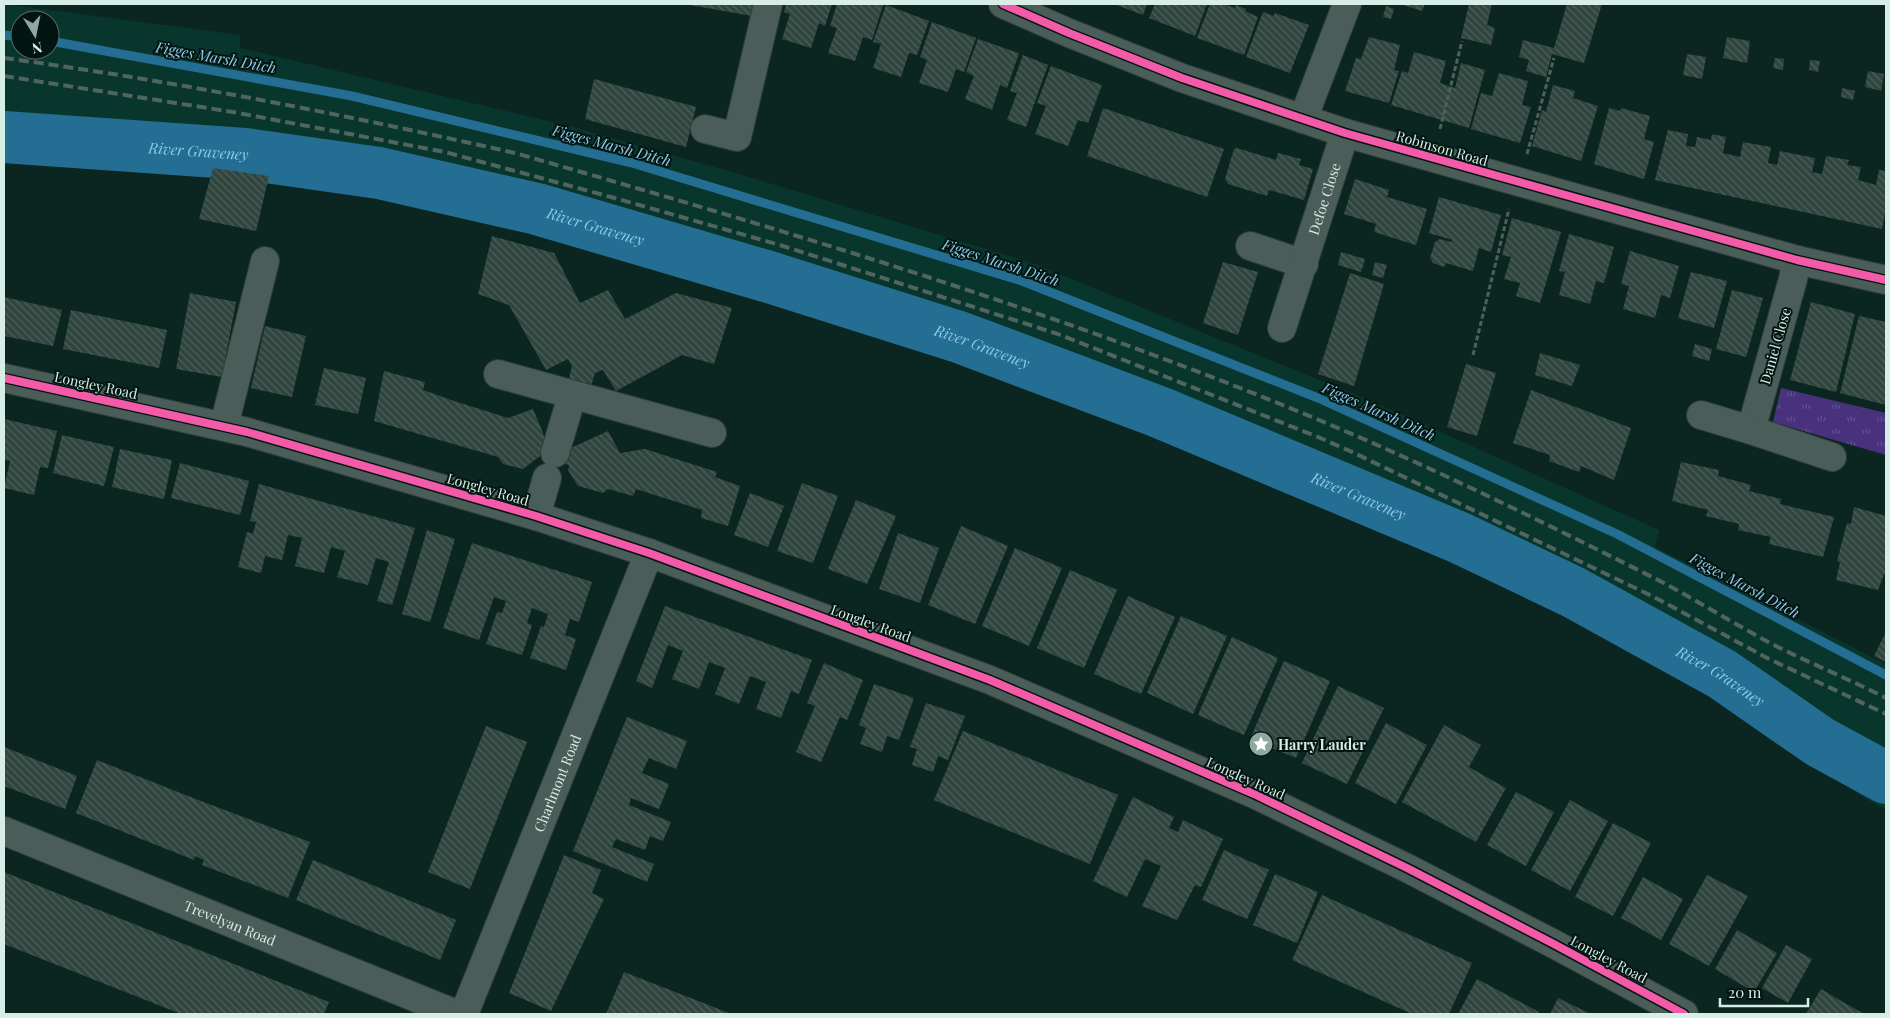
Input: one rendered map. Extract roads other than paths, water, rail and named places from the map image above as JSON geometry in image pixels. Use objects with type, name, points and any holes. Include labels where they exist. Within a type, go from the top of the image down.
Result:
[{"type":"street","points":[[705,129],[737,137],[768,4]]},
{"type":"street","name":"Robinson Road","points":[[1003,4],[1068,33],[1182,78],[1345,133],[1796,260],[1886,280]]},
{"type":"street","points":[[1303,119],[1348,4]]},
{"type":"street","name":"Defoe Close","points":[[1282,328],[1345,133]]},
{"type":"street","points":[[1250,246],[1304,264]]},
{"type":"street","name":"Daniel Close","points":[[1751,430],[1793,279],[1796,260]]},
{"type":"street","points":[[224,426],[265,261]]},
{"type":"street","points":[[498,374],[712,434]]},
{"type":"street","name":"Longley Road","points":[[4,378],[224,426],[536,516],[650,554],[990,680],[1254,794],[1407,868],[1684,1014]]},
{"type":"street","points":[[536,516],[572,396]]},
{"type":"street","points":[[1701,414],[1832,457]]},
{"type":"street","name":"Charlmont Road","points":[[464,1014],[650,554]]},
{"type":"street","name":"Trevelyan Road","points":[[4,831],[456,1014]]},
{"type":"waterway","name":"Figges Marsh Ditch","points":[[4,35],[10,36]]},
{"type":"waterway","name":"Figges Marsh Ditch","points":[[60,43],[352,96],[632,163],[1022,281],[1318,398],[1617,534],[1886,675]]},
{"type":"waterway","name":"River Graveney","points":[[4,137],[245,154],[379,173],[537,209],[769,277],[959,337],[1159,412],[1460,538],[1573,592],[1722,674],[1820,742],[1886,778]]},
{"type":"railway","points":[[4,58],[196,88],[388,125],[515,153],[719,212],[1022,308],[1221,380],[1406,458],[1620,561],[1662,582],[1772,644],[1886,698]]},
{"type":"railway","points":[[4,76],[233,112],[445,152],[780,245],[1058,334],[1350,451],[1654,597],[1769,659],[1886,714]]},
{"type":"place","name":"Harry Lauder","points":[[1261,744]]}]
